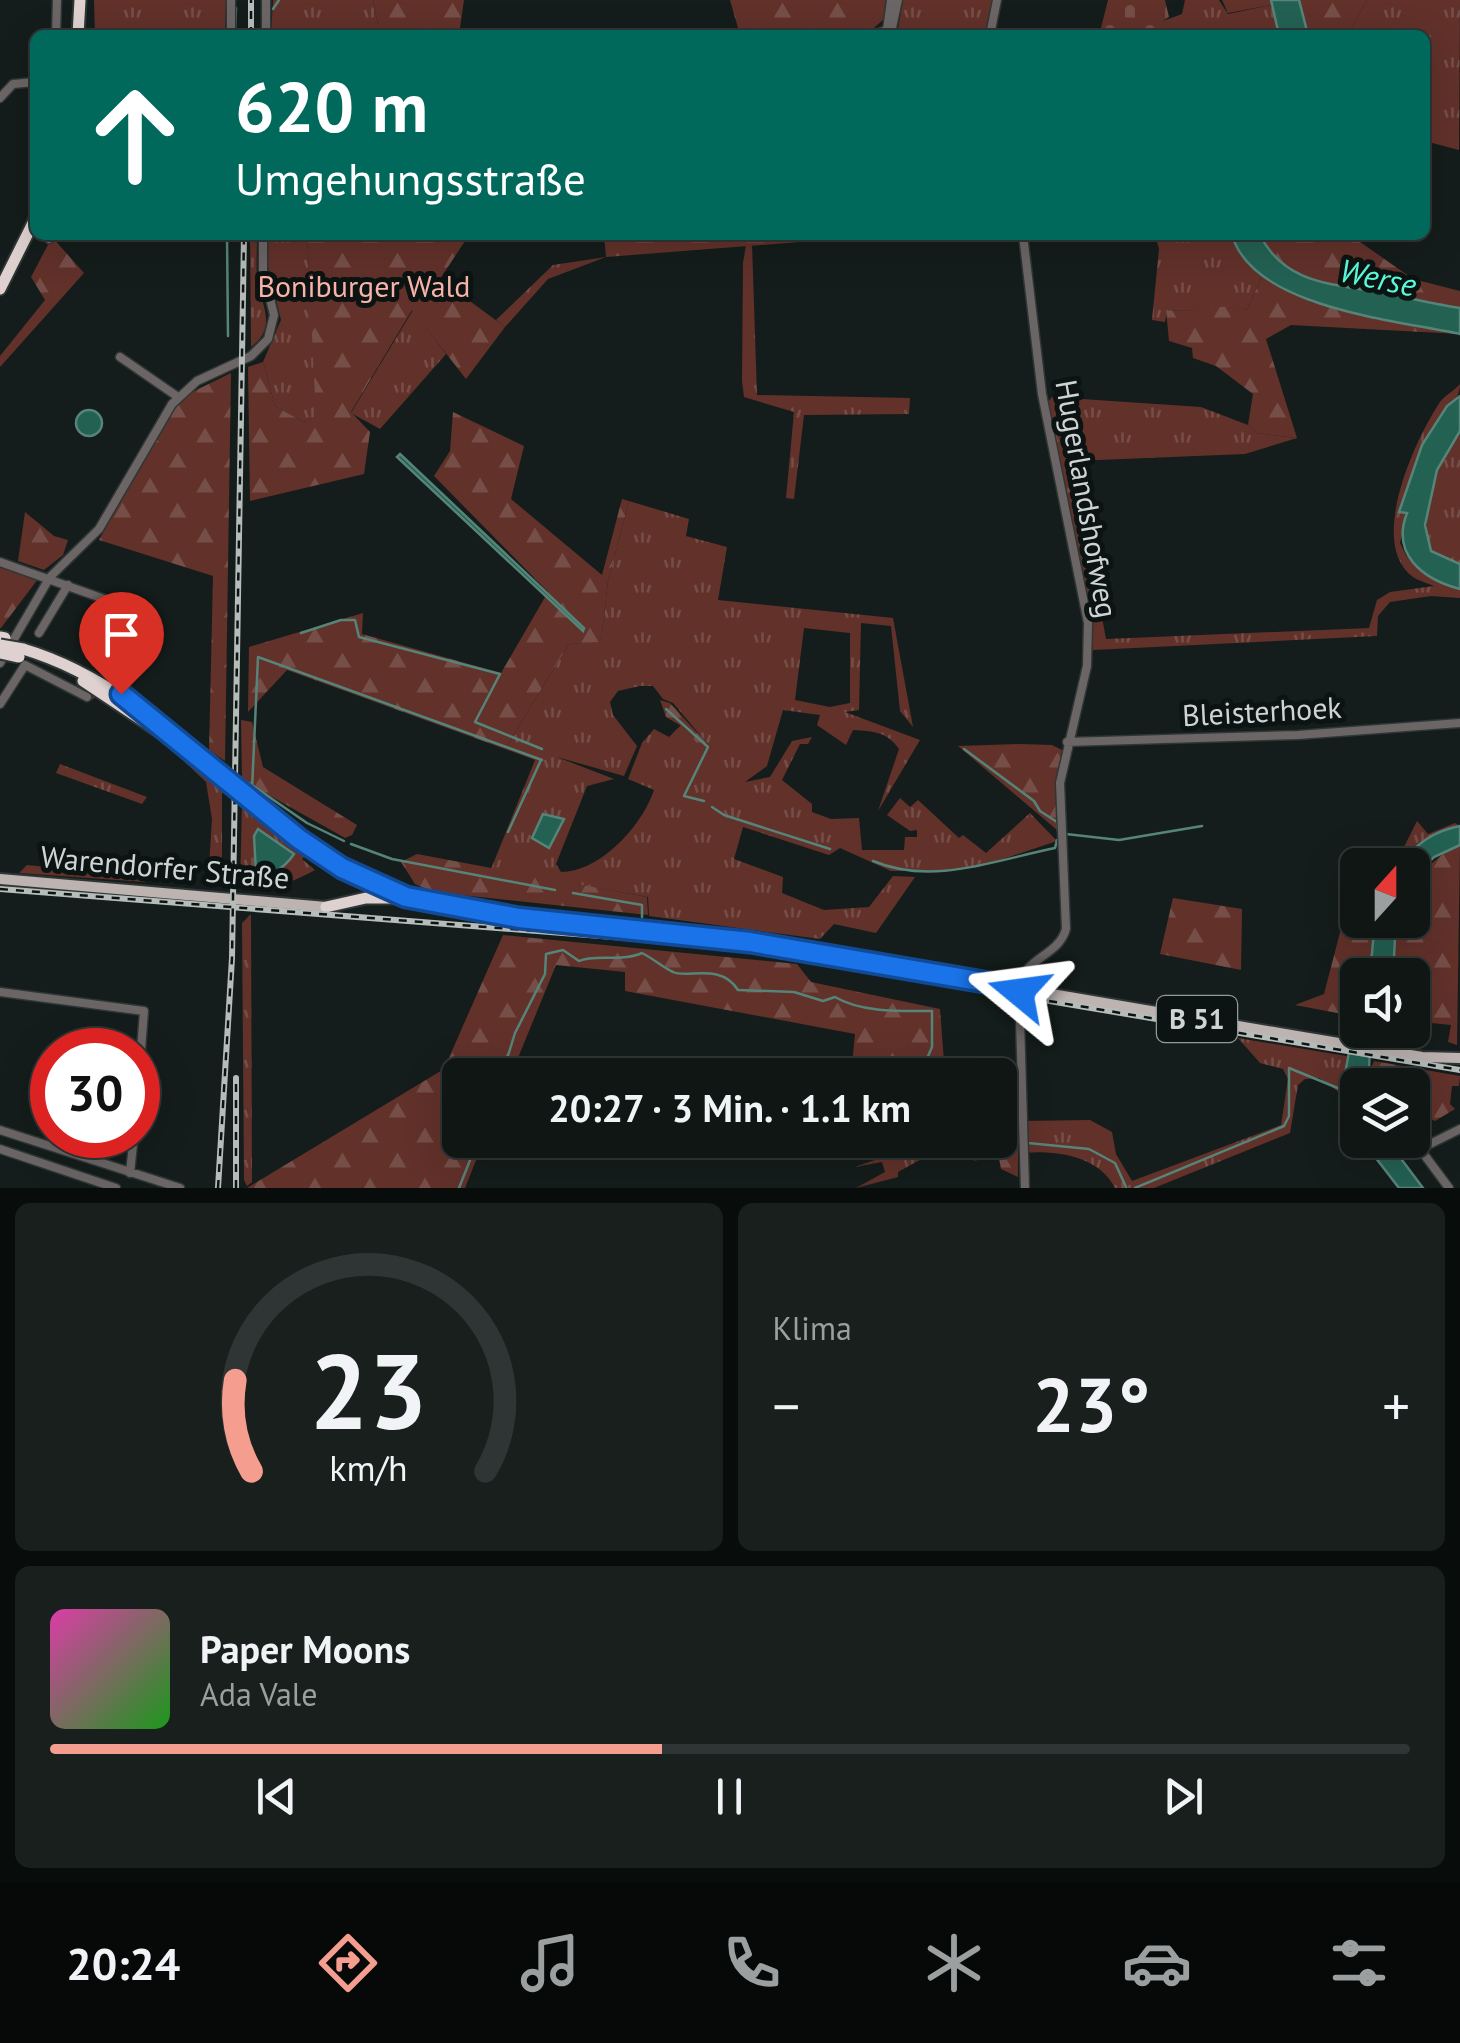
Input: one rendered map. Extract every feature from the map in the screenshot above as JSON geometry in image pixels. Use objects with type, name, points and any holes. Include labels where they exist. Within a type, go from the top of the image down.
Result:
[{"type":"highway","points":[[78,30],[80,0]]},
{"type":"highway","points":[[0,289],[30,229]]},
{"type":"highway","points":[[1,641],[22,650]]},
{"type":"highway","name":"B 51","points":[[0,652],[22,650],[105,676],[180,744]]},
{"type":"highway","name":"B 51","points":[[22,650],[88,683],[180,744],[338,866],[406,897],[466,911],[538,920]]},
{"type":"highway","points":[[326,907],[366,898],[406,897]]},
{"type":"main road","name":"Warendorfer Straße","points":[[0,879],[326,907]]},
{"type":"main road","name":"B 51","points":[[538,920],[719,937],[1378,1048],[1460,1058]]},
{"type":"street","points":[[56,30],[57,0]]},
{"type":"street","points":[[231,30],[232,0]]},
{"type":"street","points":[[266,0],[266,30]]},
{"type":"street","points":[[887,30],[895,0]]},
{"type":"street","points":[[991,30],[997,0]]},
{"type":"street","points":[[0,98],[13,84],[30,82]]},
{"type":"street","points":[[0,662],[50,578],[99,529],[178,397],[204,377],[251,356],[268,339],[274,315],[264,275],[263,240]]},
{"type":"street","name":"Hugerlandshofweg","points":[[1019,988],[1026,968],[1054,950],[1066,929],[1060,818],[1067,742],[1087,666],[1088,622],[1042,394],[1024,240]]},
{"type":"street","points":[[120,358],[178,397]]},
{"type":"street","points":[[0,562],[152,616],[151,624]]},
{"type":"street","points":[[40,633],[68,585]]},
{"type":"street","points":[[0,704],[26,665],[87,697]]},
{"type":"street","name":"Bleisterhoek","points":[[1067,742],[1298,735],[1460,724]]},
{"type":"street","points":[[1019,988],[1025,1188]]},
{"type":"street","points":[[0,992],[144,1011],[143,1028]]},
{"type":"street","points":[[1449,1188],[1420,1148],[1460,1129]]},
{"type":"street","points":[[0,1130],[180,1188]]},
{"type":"street","points":[[0,1150],[116,1188]]},
{"type":"street","points":[[130,1172],[132,1158]]},
{"type":"green space","points":[[94,0],[226,0],[225,30],[95,30]]},
{"type":"green space","points":[[273,0],[373,0],[379,30],[271,30]]},
{"type":"green space","points":[[373,0],[464,0],[460,30],[379,30]]},
{"type":"green space","points":[[730,0],[886,0],[884,19],[872,30],[739,30]]},
{"type":"green space","points":[[903,0],[993,0],[986,30],[898,30]]},
{"type":"green space","points":[[1108,0],[1165,0],[1169,17],[1160,30],[1101,28]]},
{"type":"green space","points":[[1185,0],[1219,0],[1228,14],[1271,5],[1278,30],[1158,30],[1163,21],[1182,14]]},
{"type":"green space","points":[[1222,0],[1271,0],[1271,5],[1228,13]]},
{"type":"green space","points":[[1299,0],[1367,0],[1351,30],[1307,30]]},
{"type":"green space","points":[[1367,0],[1460,0],[1459,150],[1430,142],[1430,30],[1351,30]]},
{"type":"green space","points":[[50,240],[84,273],[0,367],[0,356],[45,300],[31,277]]},
{"type":"green space","points":[[250,240],[257,240],[257,278],[266,323],[251,347]]},
{"type":"green space","points":[[268,240],[307,240],[317,416],[304,422],[275,406],[263,362],[281,320],[268,267]]},
{"type":"green space","name":"Boniburger Wald","points":[[307,240],[466,240],[440,279],[505,327],[466,379],[412,310],[351,412],[370,432],[364,474],[250,501],[248,367],[263,362],[275,406],[304,422],[316,416]]},
{"type":"green space","points":[[604,240],[825,240],[606,257]]},
{"type":"green space","points":[[1156,240],[1234,240],[1240,255],[1262,276],[1247,310],[1167,310],[1165,322],[1152,320],[1159,249]]},
{"type":"green space","points":[[1263,240],[1357,240],[1413,279],[1460,291],[1460,308],[1313,279],[1283,264]]},
{"type":"green space","points":[[752,244],[757,395],[910,398],[909,414],[804,415],[794,499],[786,498],[794,412],[744,397],[743,263],[746,245]]},
{"type":"green space","points":[[606,257],[548,279],[505,327],[496,320],[553,265]]},
{"type":"green space","points":[[1262,276],[1311,302],[1460,334],[1291,325],[1266,339],[1297,438],[1257,433],[1248,425],[1253,394],[1216,366],[1193,358],[1192,348],[1169,341],[1166,310],[1247,310]]},
{"type":"green space","points":[[413,310],[446,354],[380,429],[351,413]]},
{"type":"green space","points":[[231,373],[225,761],[209,750],[213,576],[99,540],[165,421],[186,395]]},
{"type":"green space","points":[[1460,384],[1451,408],[1420,452],[1403,497],[1407,513],[1400,543],[1407,557],[1428,576],[1460,589],[1460,598],[1431,596],[1390,602],[1378,616],[1377,636],[1093,650],[1093,624],[1048,402],[1052,397],[1201,407],[1248,425],[1257,433],[1297,438],[1245,454],[1073,461],[1106,639],[1369,628],[1377,600],[1390,592],[1434,586],[1413,577],[1400,561],[1394,541],[1395,517],[1408,466],[1428,421],[1440,402]]},
{"type":"green space","points":[[453,412],[524,446],[511,499],[602,575],[622,499],[629,501],[608,581],[601,642],[569,644],[505,749],[287,670],[248,712],[249,647],[363,613],[362,634],[501,673],[548,592],[434,476],[450,451]]},
{"type":"green space","points":[[1460,431],[1460,564],[1430,550],[1427,519],[1437,472]]},
{"type":"green space","points":[[629,501],[689,519],[686,536],[727,547],[718,600],[893,618],[913,727],[900,711],[891,626],[861,623],[859,710],[845,712],[920,740],[878,811],[899,749],[885,736],[861,730],[853,730],[846,745],[817,725],[820,715],[783,710],[767,766],[745,782],[770,777],[792,741],[812,737],[808,744],[800,744],[782,780],[812,804],[812,812],[831,819],[859,818],[862,850],[904,850],[905,837],[917,837],[917,830],[910,831],[887,815],[900,798],[910,807],[918,800],[959,838],[963,835],[986,853],[1030,813],[1057,841],[979,867],[891,871],[840,848],[829,855],[743,827],[734,859],[783,877],[782,893],[824,910],[869,907],[893,876],[915,877],[876,933],[834,924],[820,939],[649,916],[648,897],[491,869],[535,760],[505,749],[569,644],[601,641],[608,581]],"holes":[[[804,628],[850,633],[850,703],[830,707],[795,700]],[[653,686],[663,699],[673,703],[711,748],[709,755],[681,725],[669,737],[654,729],[642,743],[628,779],[654,790],[640,818],[604,856],[576,870],[561,872],[556,864],[587,786],[614,779],[557,757],[624,776],[637,746],[613,715],[610,702],[618,691]]]},
{"type":"green space","points":[[25,512],[54,536],[68,540],[63,555],[44,570],[18,561]]},
{"type":"green space","points":[[0,567],[38,579],[1,628],[0,628]]},
{"type":"green space","points":[[94,691],[118,703],[222,786],[222,883],[208,882],[212,819],[206,782],[170,748],[97,696],[89,702]]},
{"type":"green space","points":[[660,700],[670,703],[712,749],[708,756],[683,727],[666,717]]},
{"type":"green space","points":[[241,720],[252,722],[263,767],[357,825],[352,835],[345,838],[242,780]]},
{"type":"green space","points":[[1052,745],[1062,750],[1057,830],[958,746]]},
{"type":"green space","points":[[60,764],[147,797],[142,804],[56,773]]},
{"type":"green space","points":[[242,803],[322,865],[305,856],[302,859],[315,870],[306,875],[269,887],[240,887]]},
{"type":"green space","points":[[1417,821],[1428,834],[1455,823],[1460,826],[1441,830],[1417,848],[1404,848]]},
{"type":"green space","points":[[1455,844],[1460,845],[1457,1045],[1448,1042],[1451,1025],[1430,1023],[1430,958],[1394,958],[1395,938],[1430,938],[1430,865]]},
{"type":"green space","points":[[417,854],[647,897],[648,915],[433,892],[415,884],[401,862]]},
{"type":"green space","points":[[27,865],[151,877],[145,882],[19,873]]},
{"type":"green space","points":[[1173,898],[1242,909],[1241,970],[1160,954]]},
{"type":"green space","points":[[251,914],[252,1182],[247,1186],[242,923]]},
{"type":"green space","points":[[1340,932],[1340,938],[1373,938],[1372,958],[1340,958],[1340,1014],[1295,1005],[1324,994]]},
{"type":"green space","points":[[503,935],[797,964],[811,982],[940,1009],[944,1058],[853,1058],[855,1034],[625,991],[625,972],[556,965],[518,1058],[449,1058]]},
{"type":"green space","points":[[1238,1038],[1352,1057],[1349,1068],[1340,1068],[1340,1093],[1319,1078],[1305,1079],[1298,1085],[1290,1133],[1154,1188],[1115,1188],[1099,1169],[1075,1157],[1023,1153],[1022,1121],[1090,1120],[1112,1132],[1116,1154],[1132,1181],[1281,1125],[1288,1079],[1283,1069],[1260,1063]]},
{"type":"green space","points":[[1374,1061],[1414,1068],[1371,1068]]},
{"type":"green space","points":[[442,1070],[442,1158],[477,1158],[465,1188],[247,1188]]},
{"type":"green space","points":[[1430,1071],[1460,1076],[1459,1086],[1452,1086],[1450,1104],[1455,1109],[1435,1121],[1430,1118]]},
{"type":"green space","points":[[1018,1140],[1018,1177],[1001,1169],[999,1158],[1017,1158]]},
{"type":"green space","points":[[923,1158],[898,1172],[898,1177],[856,1188],[885,1172],[882,1162],[855,1167],[875,1160]]},
{"type":"shaded area","points":[[1271,0],[1299,0],[1307,30],[1278,30]]},
{"type":"shaded area","points":[[1235,240],[1263,240],[1283,264],[1313,279],[1460,308],[1460,334],[1330,307],[1267,279],[1245,260]]},
{"type":"shaded area","points":[[1460,396],[1460,431],[1437,470],[1425,525],[1431,551],[1460,564],[1460,589],[1433,579],[1413,563],[1403,541],[1407,513],[1399,512],[1422,445],[1447,406]]},
{"type":"shaded area","points":[[89,410],[98,414],[102,423],[98,432],[89,436],[80,432],[76,423],[80,414]]},
{"type":"shaded area","points":[[400,454],[584,628],[583,631],[397,457]]},
{"type":"shaded area","points":[[543,814],[564,819],[549,848],[532,838]]},
{"type":"shaded area","points":[[1460,826],[1460,845],[1430,861],[1430,848],[1416,848],[1441,831]]},
{"type":"shaded area","points":[[258,829],[294,854],[272,873],[256,873],[254,836]]},
{"type":"shaded area","points":[[1373,938],[1395,938],[1394,958],[1372,958]]},
{"type":"shaded area","points":[[1350,1048],[1370,1048],[1369,1068],[1346,1068]]},
{"type":"shaded area","points":[[1376,1158],[1400,1158],[1423,1188],[1399,1188]]},
{"type":"waterway","points":[[273,9],[279,0]]},
{"type":"waterway","points":[[235,30],[236,8]]},
{"type":"waterway","points":[[227,240],[228,336]]},
{"type":"waterway","points":[[301,633],[341,620],[355,620],[359,637],[500,674],[475,722],[542,749]]},
{"type":"waterway","points":[[252,789],[258,657],[542,760]]},
{"type":"waterway","points":[[666,709],[708,747],[684,796],[704,801]]},
{"type":"waterway","points":[[964,749],[1034,801],[1040,811],[1057,822],[1058,831]]},
{"type":"waterway","points":[[508,832],[541,760]]},
{"type":"waterway","points":[[249,783],[307,823],[344,841]]},
{"type":"waterway","points":[[712,807],[724,815],[830,849]]},
{"type":"waterway","points":[[1066,834],[1119,840],[1202,826]]},
{"type":"waterway","points":[[873,861],[896,868],[941,871],[1055,848],[1057,840]]},
{"type":"waterway","points":[[351,844],[392,859],[555,890]]},
{"type":"waterway","points":[[573,893],[642,905],[642,917]]},
{"type":"waterway","points":[[507,1058],[515,1033],[545,974],[546,954],[563,950],[579,961],[642,953],[679,974],[722,976],[738,990],[794,992],[823,1001],[835,997],[882,1010],[932,1011],[932,1047],[927,1058]]},
{"type":"waterway","points":[[1135,1188],[1284,1126],[1289,1116],[1289,1068],[1340,1089]]},
{"type":"waterway","points":[[1028,1143],[1089,1149],[1115,1163],[1126,1187]]},
{"type":"waterway","points":[[459,1188],[471,1158]]},
{"type":"waterway","points":[[973,1158],[993,1158]]},
{"type":"railway","points":[[251,0],[251,30]]},
{"type":"railway","points":[[218,1188],[232,958],[244,240]]},
{"type":"railway","points":[[0,889],[716,945],[1460,1070]]},
{"type":"railway","points":[[236,1078],[236,1188]]},
{"type":"route","points":[[121,694],[299,839],[364,880],[406,897],[519,918],[719,937],[1019,988],[1019,992]]},
{"type":"water label","name":"Werse","points":[[1378,278]]}]
